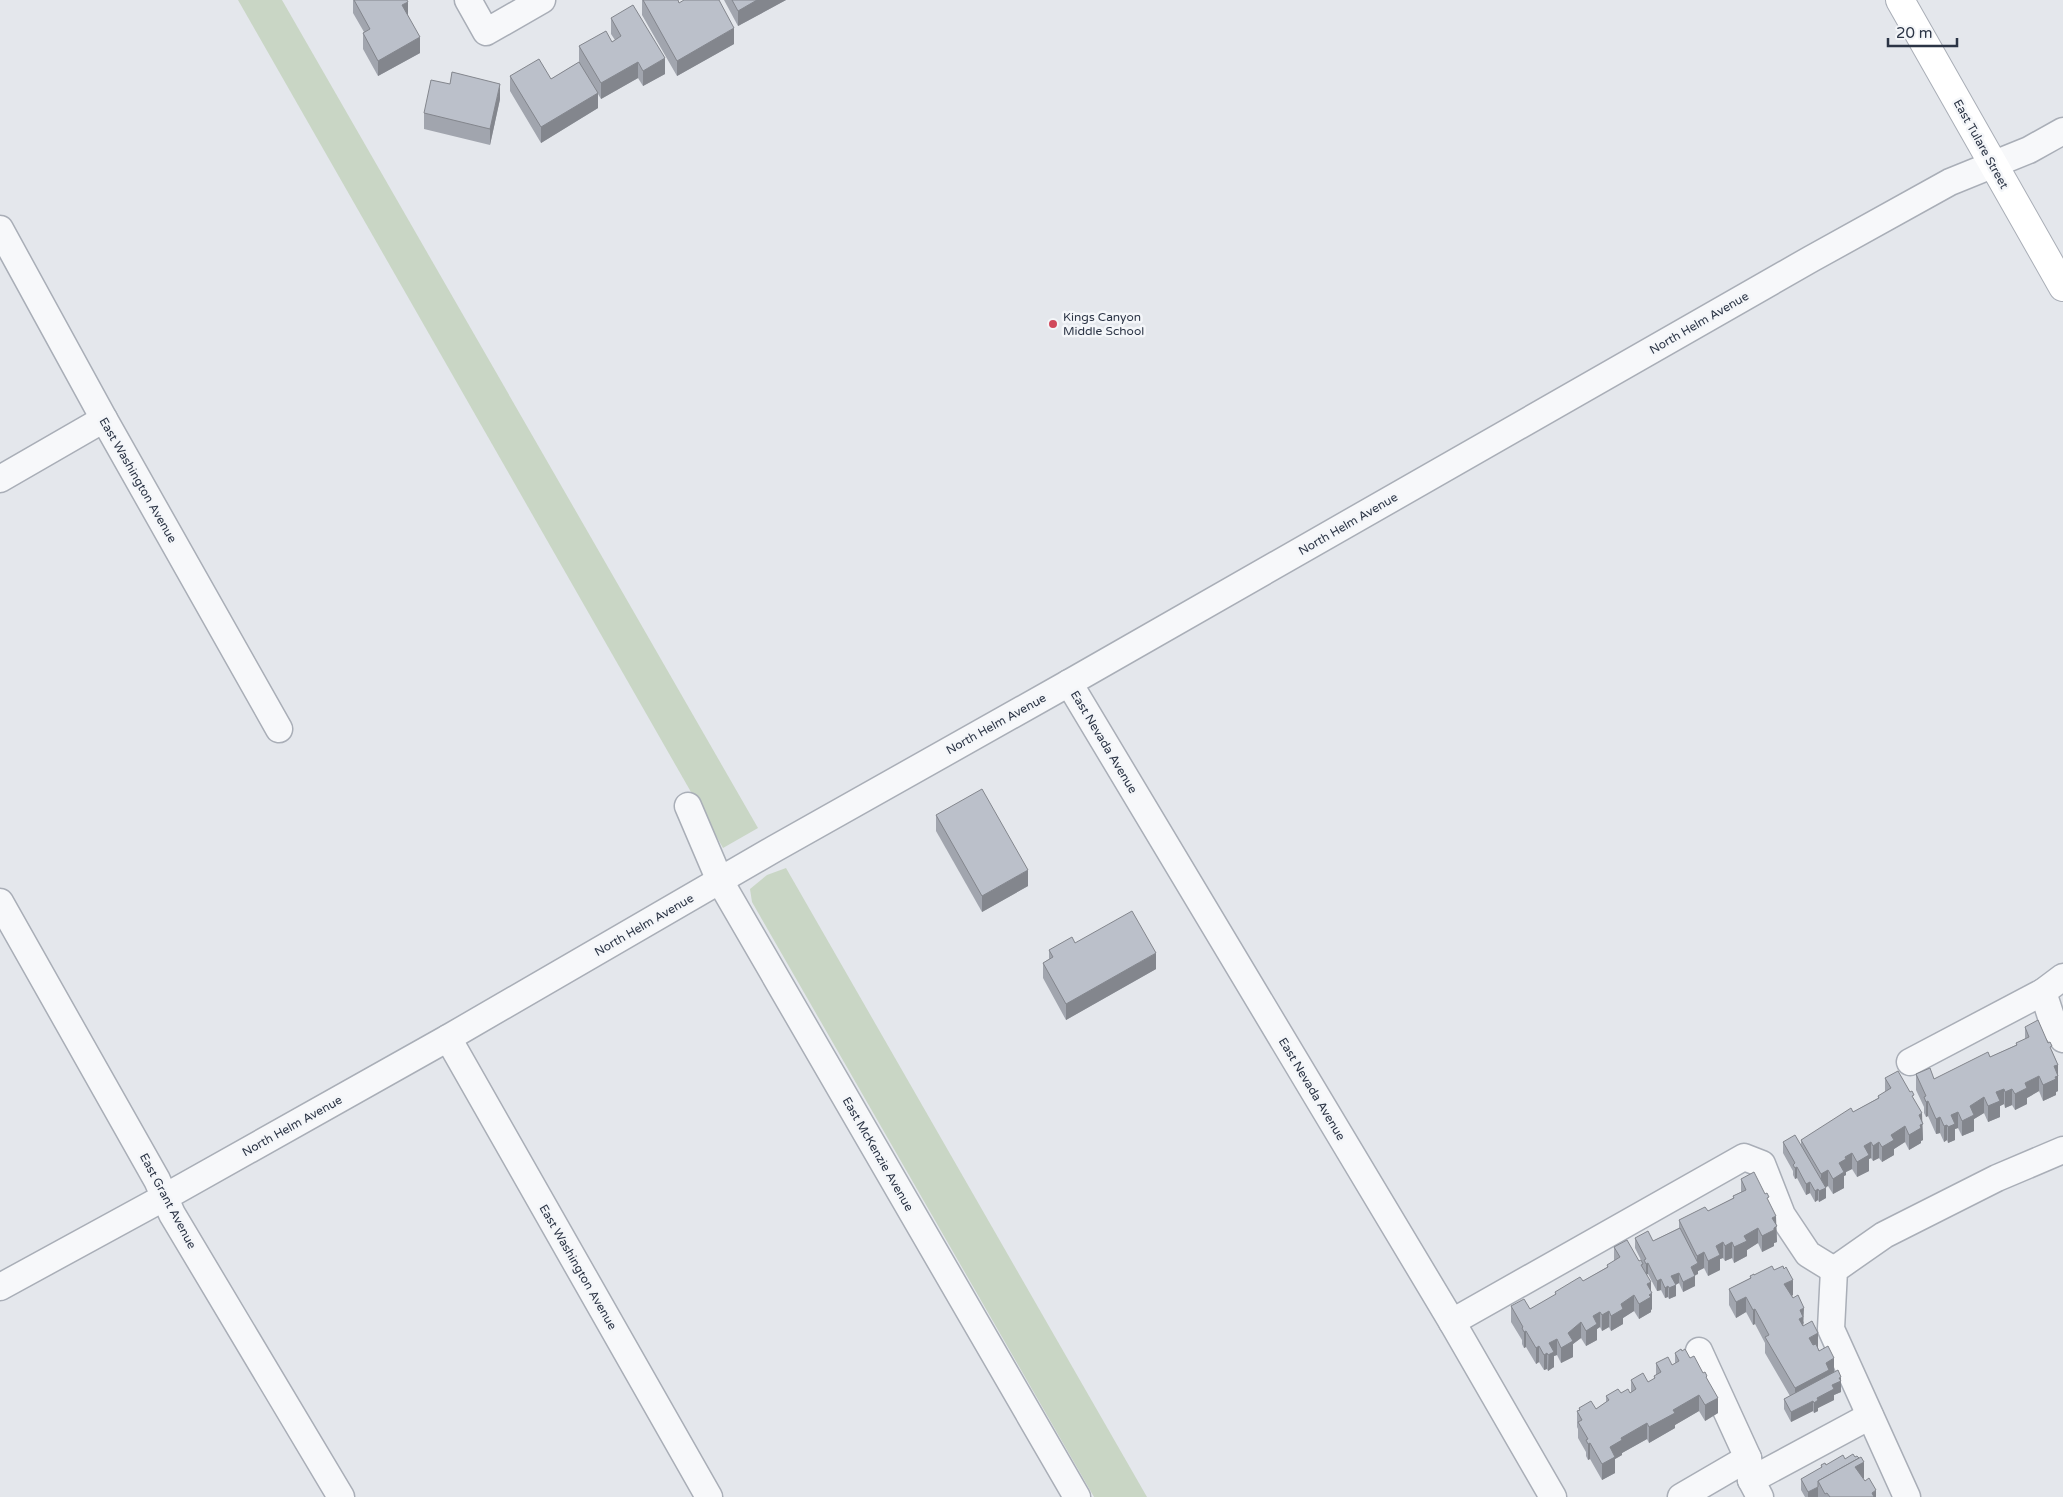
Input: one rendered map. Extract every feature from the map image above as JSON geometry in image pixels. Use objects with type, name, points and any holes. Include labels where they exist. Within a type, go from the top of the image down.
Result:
[{"type":"main road","name":"East Tulare Street","points":[[1900,0],[2063,288]]},
{"type":"street","points":[[468,0],[486,32],[542,0]]},
{"type":"street","name":"North Helm Avenue","points":[[0,1287],[448,1038],[1820,254],[1950,182],[2029,150],[2063,131]]},
{"type":"street","name":"East Washington Avenue","points":[[0,229],[104,419],[279,729]]},
{"type":"street","points":[[0,479],[104,419]]},
{"type":"street","name":"East Nevada Avenue","points":[[1069,683],[1452,1322],[1553,1497]]},
{"type":"street","name":"East McKenzie Avenue","points":[[688,806],[720,881],[1070,1494]]},
{"type":"street","name":"East Grant Avenue","points":[[0,902],[152,1171],[172,1214],[341,1497]]},
{"type":"street","points":[[1910,1062],[2053,985],[2056,1029],[2063,1040]]},
{"type":"street","name":"East Washington Avenue","points":[[448,1038],[709,1497]]},
{"type":"street","points":[[1834,1270],[1884,1235],[1997,1178],[2063,1150]]},
{"type":"street","points":[[1452,1322],[1744,1157],[1762,1164],[1782,1215],[1808,1254],[1834,1270]]},
{"type":"street","points":[[1834,1270],[1832,1329],[1907,1497]]},
{"type":"street","points":[[1699,1351],[1753,1479]]},
{"type":"street","points":[[1681,1497],[1753,1479],[1870,1416]]},
{"type":"green space","points":[[238,0],[282,0],[758,828],[723,848]]},
{"type":"green space","points":[[786,868],[1147,1497],[1094,1497],[752,902],[750,889],[767,875]]},
{"type":"building","points":[[354,0],[407,0],[408,2],[402,5],[420,37],[378,61],[363,33],[370,29]]},
{"type":"building","points":[[643,0],[678,0],[679,3],[684,0],[719,0],[734,28],[677,61]]},
{"type":"building","points":[[732,0],[757,0],[738,11]]},
{"type":"building","points":[[633,5],[665,58],[643,71],[638,62],[601,83],[579,46],[606,31],[612,42],[621,36],[611,18]]},
{"type":"building","points":[[539,59],[551,79],[579,62],[598,93],[541,127],[510,76]]},
{"type":"building","points":[[452,72],[500,84],[490,129],[424,113],[431,80],[450,84]]},
{"type":"building","points":[[982,789],[1028,870],[982,896],[936,815]]},
{"type":"building","points":[[1132,911],[1156,953],[1066,1004],[1043,963],[1053,957],[1049,950],[1072,937],[1075,943]]},
{"type":"building","points":[[2038,1020],[2048,1043],[2050,1042],[2052,1046],[2050,1047],[2058,1065],[2054,1066],[2058,1076],[2055,1077],[2056,1079],[2043,1085],[2039,1076],[2025,1083],[2027,1088],[2015,1094],[2012,1089],[2005,1092],[2004,1089],[1996,1092],[2000,1101],[1988,1106],[1984,1097],[1970,1106],[1974,1115],[1962,1121],[1958,1112],[1951,1115],[1955,1124],[1948,1127],[1947,1125],[1944,1126],[1940,1117],[1936,1119],[1928,1101],[1926,1102],[1924,1097],[1926,1096],[1916,1074],[1930,1068],[1934,1079],[1988,1052],[1990,1057],[2017,1045],[2016,1043],[2029,1037],[2025,1027]]},
{"type":"building","points":[[1898,1071],[1910,1092],[1912,1091],[1914,1095],[1912,1096],[1922,1113],[1919,1115],[1923,1124],[1920,1125],[1921,1128],[1909,1135],[1905,1126],[1891,1135],[1894,1140],[1882,1147],[1879,1142],[1873,1146],[1871,1142],[1864,1146],[1869,1155],[1857,1162],[1852,1153],[1845,1157],[1846,1159],[1839,1163],[1844,1172],[1833,1179],[1828,1170],[1821,1174],[1801,1140],[1851,1108],[1853,1112],[1879,1098],[1878,1096],[1891,1088],[1885,1078]]},
{"type":"building","points":[[1795,1135],[1826,1188],[1815,1191],[1810,1182],[1806,1184],[1797,1167],[1795,1168],[1793,1165],[1795,1163],[1783,1142]]},
{"type":"building","points":[[1754,1172],[1765,1194],[1767,1193],[1769,1197],[1767,1198],[1776,1216],[1772,1218],[1777,1226],[1774,1230],[1762,1236],[1758,1228],[1744,1236],[1747,1241],[1734,1247],[1732,1242],[1725,1246],[1723,1242],[1716,1246],[1720,1255],[1708,1261],[1704,1252],[1697,1256],[1679,1220],[1705,1207],[1708,1211],[1734,1198],[1733,1196],[1746,1190],[1741,1179]]},
{"type":"building","points":[[1680,1228],[1698,1263],[1691,1267],[1695,1276],[1683,1282],[1679,1273],[1671,1276],[1676,1285],[1665,1288],[1661,1279],[1657,1281],[1648,1263],[1646,1264],[1644,1260],[1646,1259],[1635,1238],[1648,1231],[1653,1241]]},
{"type":"building","points":[[1627,1240],[1639,1261],[1641,1260],[1643,1264],[1641,1265],[1651,1282],[1647,1284],[1652,1293],[1649,1295],[1651,1297],[1639,1304],[1634,1295],[1621,1304],[1623,1309],[1611,1316],[1609,1311],[1602,1315],[1600,1312],[1593,1316],[1597,1324],[1586,1331],[1581,1322],[1568,1333],[1573,1341],[1561,1348],[1557,1339],[1549,1343],[1554,1352],[1544,1355],[1539,1346],[1536,1348],[1526,1331],[1524,1332],[1511,1306],[1524,1299],[1530,1309],[1580,1277],[1583,1281],[1608,1267],[1607,1265],[1620,1257],[1614,1247]]},
{"type":"building","points":[[1772,1266],[1774,1270],[1783,1266],[1784,1269],[1786,1267],[1793,1280],[1784,1284],[1793,1298],[1798,1295],[1804,1308],[1800,1310],[1803,1317],[1799,1319],[1803,1326],[1812,1321],[1818,1333],[1809,1338],[1813,1345],[1816,1344],[1819,1351],[1828,1346],[1834,1358],[1826,1363],[1829,1370],[1795,1388],[1765,1337],[1769,1335],[1755,1309],[1753,1310],[1746,1297],[1736,1302],[1729,1289],[1751,1278],[1750,1276]]},
{"type":"building","points":[[1681,1349],[1682,1351],[1685,1349],[1690,1358],[1694,1356],[1703,1373],[1705,1372],[1718,1398],[1705,1405],[1699,1395],[1673,1410],[1675,1413],[1649,1427],[1647,1423],[1621,1438],[1622,1440],[1610,1447],[1615,1457],[1602,1464],[1590,1443],[1588,1444],[1586,1440],[1588,1439],[1578,1422],[1582,1420],[1577,1411],[1580,1410],[1579,1408],[1591,1401],[1596,1409],[1609,1400],[1606,1396],[1618,1389],[1621,1393],[1628,1389],[1630,1393],[1636,1389],[1631,1380],[1643,1373],[1648,1382],[1655,1378],[1654,1376],[1661,1372],[1656,1363],[1668,1357],[1672,1365],[1679,1361],[1675,1353]]},
{"type":"building","points":[[1838,1370],[1841,1381],[1832,1385],[1834,1389],[1817,1398],[1818,1400],[1814,1403],[1813,1401],[1791,1412],[1784,1399]]},
{"type":"building","points":[[1853,1454],[1859,1458],[1818,1481],[1818,1487],[1808,1492],[1801,1479],[1822,1467],[1821,1465],[1825,1463],[1826,1465],[1843,1455],[1845,1459]]},
{"type":"building","points":[[1861,1457],[1864,1462],[1855,1467],[1865,1481],[1869,1478],[1876,1490],[1872,1493],[1874,1497],[1830,1497],[1827,1493],[1825,1494],[1818,1481]]},
{"type":"place","name":"Kings Canyon Middle School","points":[[1053,324]]}]
